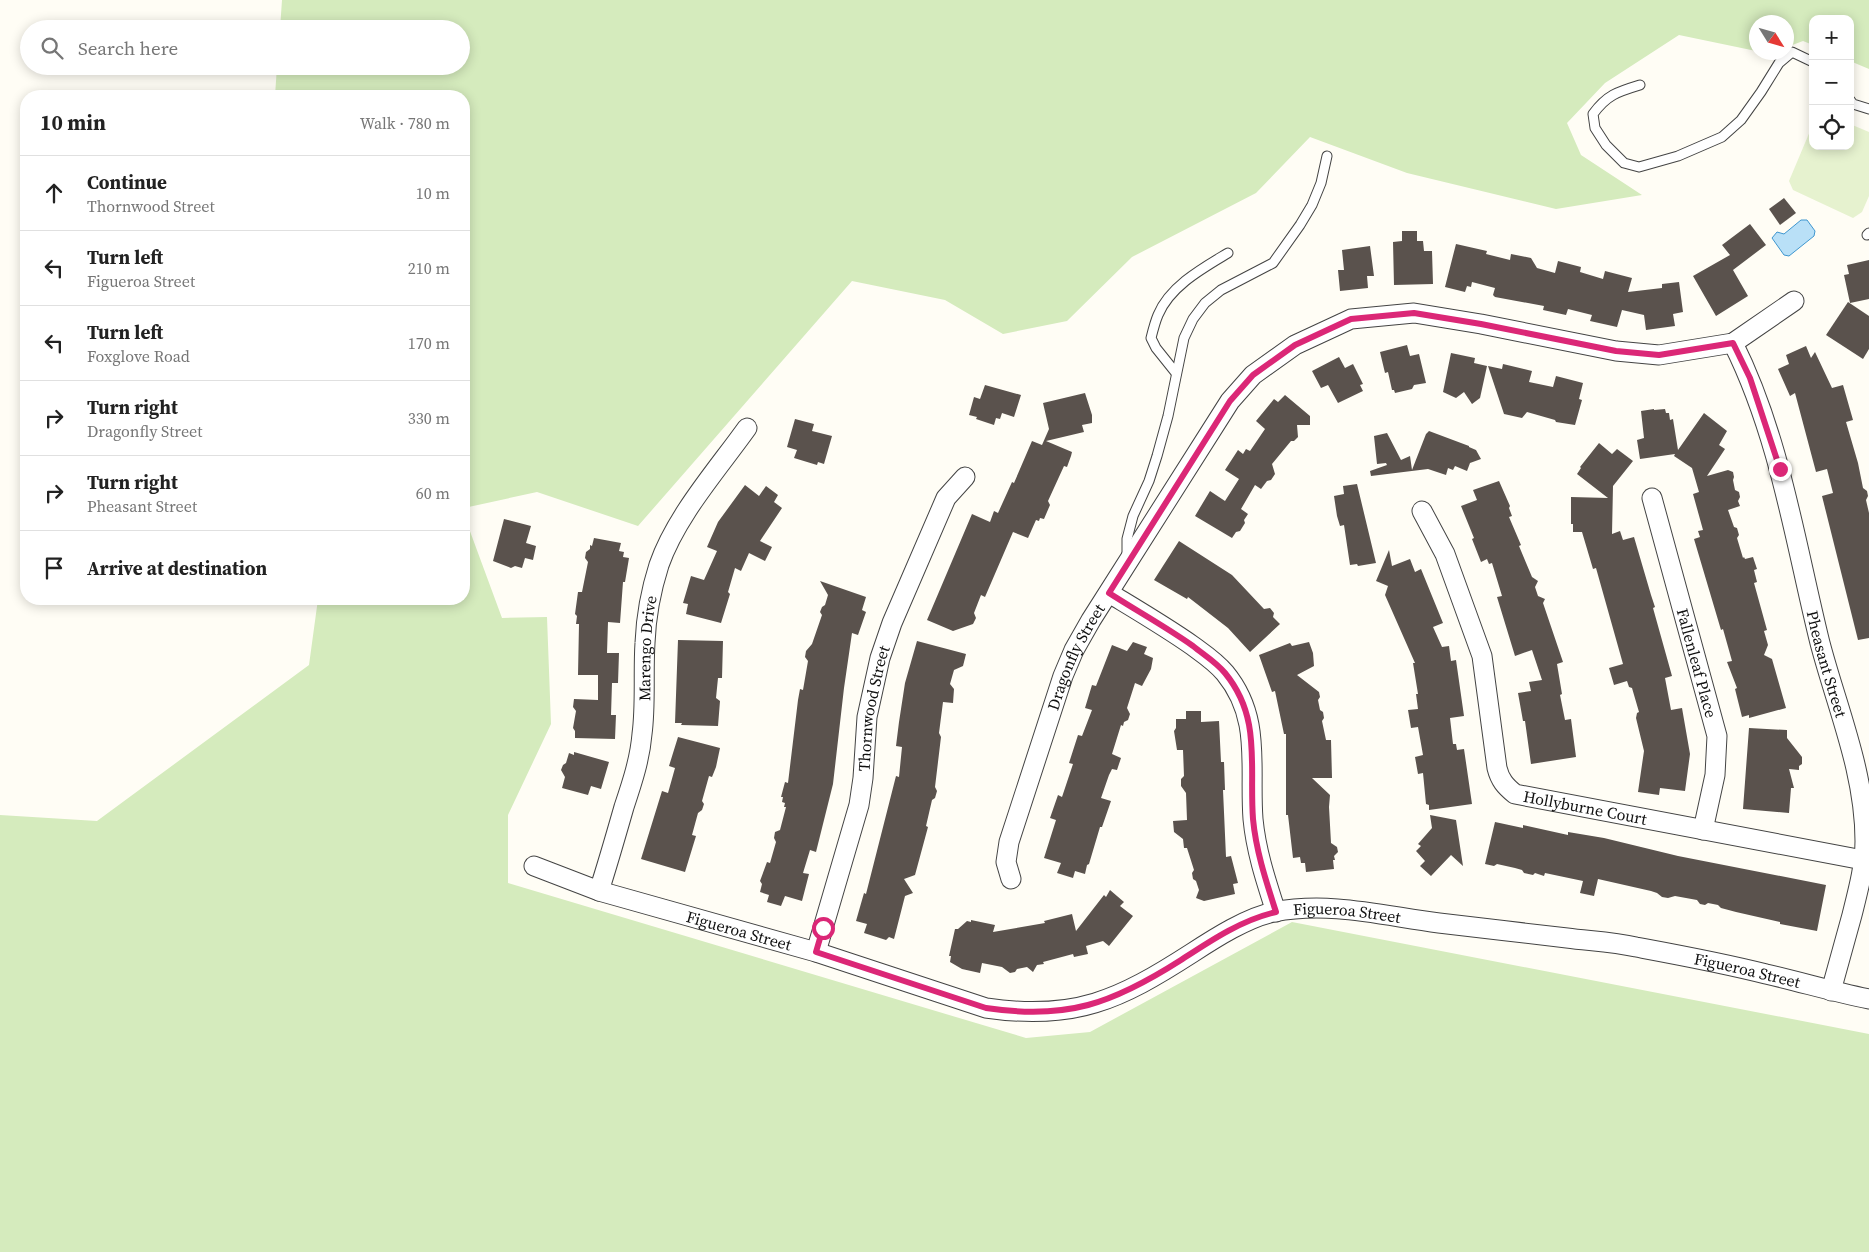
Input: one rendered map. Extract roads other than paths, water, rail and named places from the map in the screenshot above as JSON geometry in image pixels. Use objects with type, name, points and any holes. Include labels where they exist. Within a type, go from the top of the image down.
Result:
[{"type":"street","points":[[1733,343],[1794,301]]},
{"type":"street","name":"Dragonfly Street","points":[[1011,879],[1006,862],[1009,842],[1063,676],[1074,650],[1230,401],[1253,375],[1295,345],[1351,319],[1414,313],[1481,324],[1616,351],[1659,355],[1733,343]]},
{"type":"street","name":"Pheasant Street","points":[[1733,343],[1750,378],[1780,469],[1820,643],[1856,768],[1864,806],[1866,842],[1860,882],[1831,991]]},
{"type":"street","name":"Marengo Drive","points":[[600,891],[637,765],[642,734],[647,620],[651,596],[660,564],[669,542],[688,510],[747,428]]},
{"type":"street","name":"Thornwood Street","points":[[816,952],[859,805],[863,778],[867,717],[880,658],[892,624],[946,498],[965,477]]},
{"type":"street","name":"Fallenleaf Place","points":[[1652,498],[1718,736],[1715,776],[1703,830]]},
{"type":"street","name":"Hollyburne Court","points":[[1422,511],[1445,554],[1482,656],[1497,768],[1506,788],[1515,794],[1863,860]]},
{"type":"street","points":[[1109,593],[1168,628],[1211,659],[1236,688],[1250,724],[1253,751],[1252,796],[1256,840],[1264,876],[1276,912]]},
{"type":"street","name":"Figueroa Street","points":[[534,866],[600,891],[816,952],[986,1008],[1010,1012],[1044,1013],[1093,1005],[1125,992],[1154,977],[1222,934],[1264,914],[1324,908],[1347,909],[1433,922],[1634,946],[1765,973],[1869,999]]},
{"type":"lane","points":[[1640,85],[1620,91],[1603,100],[1592,114],[1594,128],[1616,156],[1624,163],[1639,167],[1678,156],[1722,137],[1741,120],[1762,92],[1779,63],[1792,52],[1809,60]]},
{"type":"lane","points":[[1854,104],[1869,109]]},
{"type":"lane","points":[[1128,564],[1127,539],[1133,516],[1149,481],[1157,456],[1184,338],[1193,319],[1205,303],[1222,290],[1273,263],[1312,205],[1321,183],[1327,156]]},
{"type":"lane","points":[[1176,373],[1156,348],[1151,338],[1158,313],[1175,290],[1200,270],[1228,253]]},
{"type":"water","points":[[1801,220],[1807,220],[1815,231],[1814,236],[1789,256],[1784,255],[1772,238],[1777,232],[1784,234]]}]
